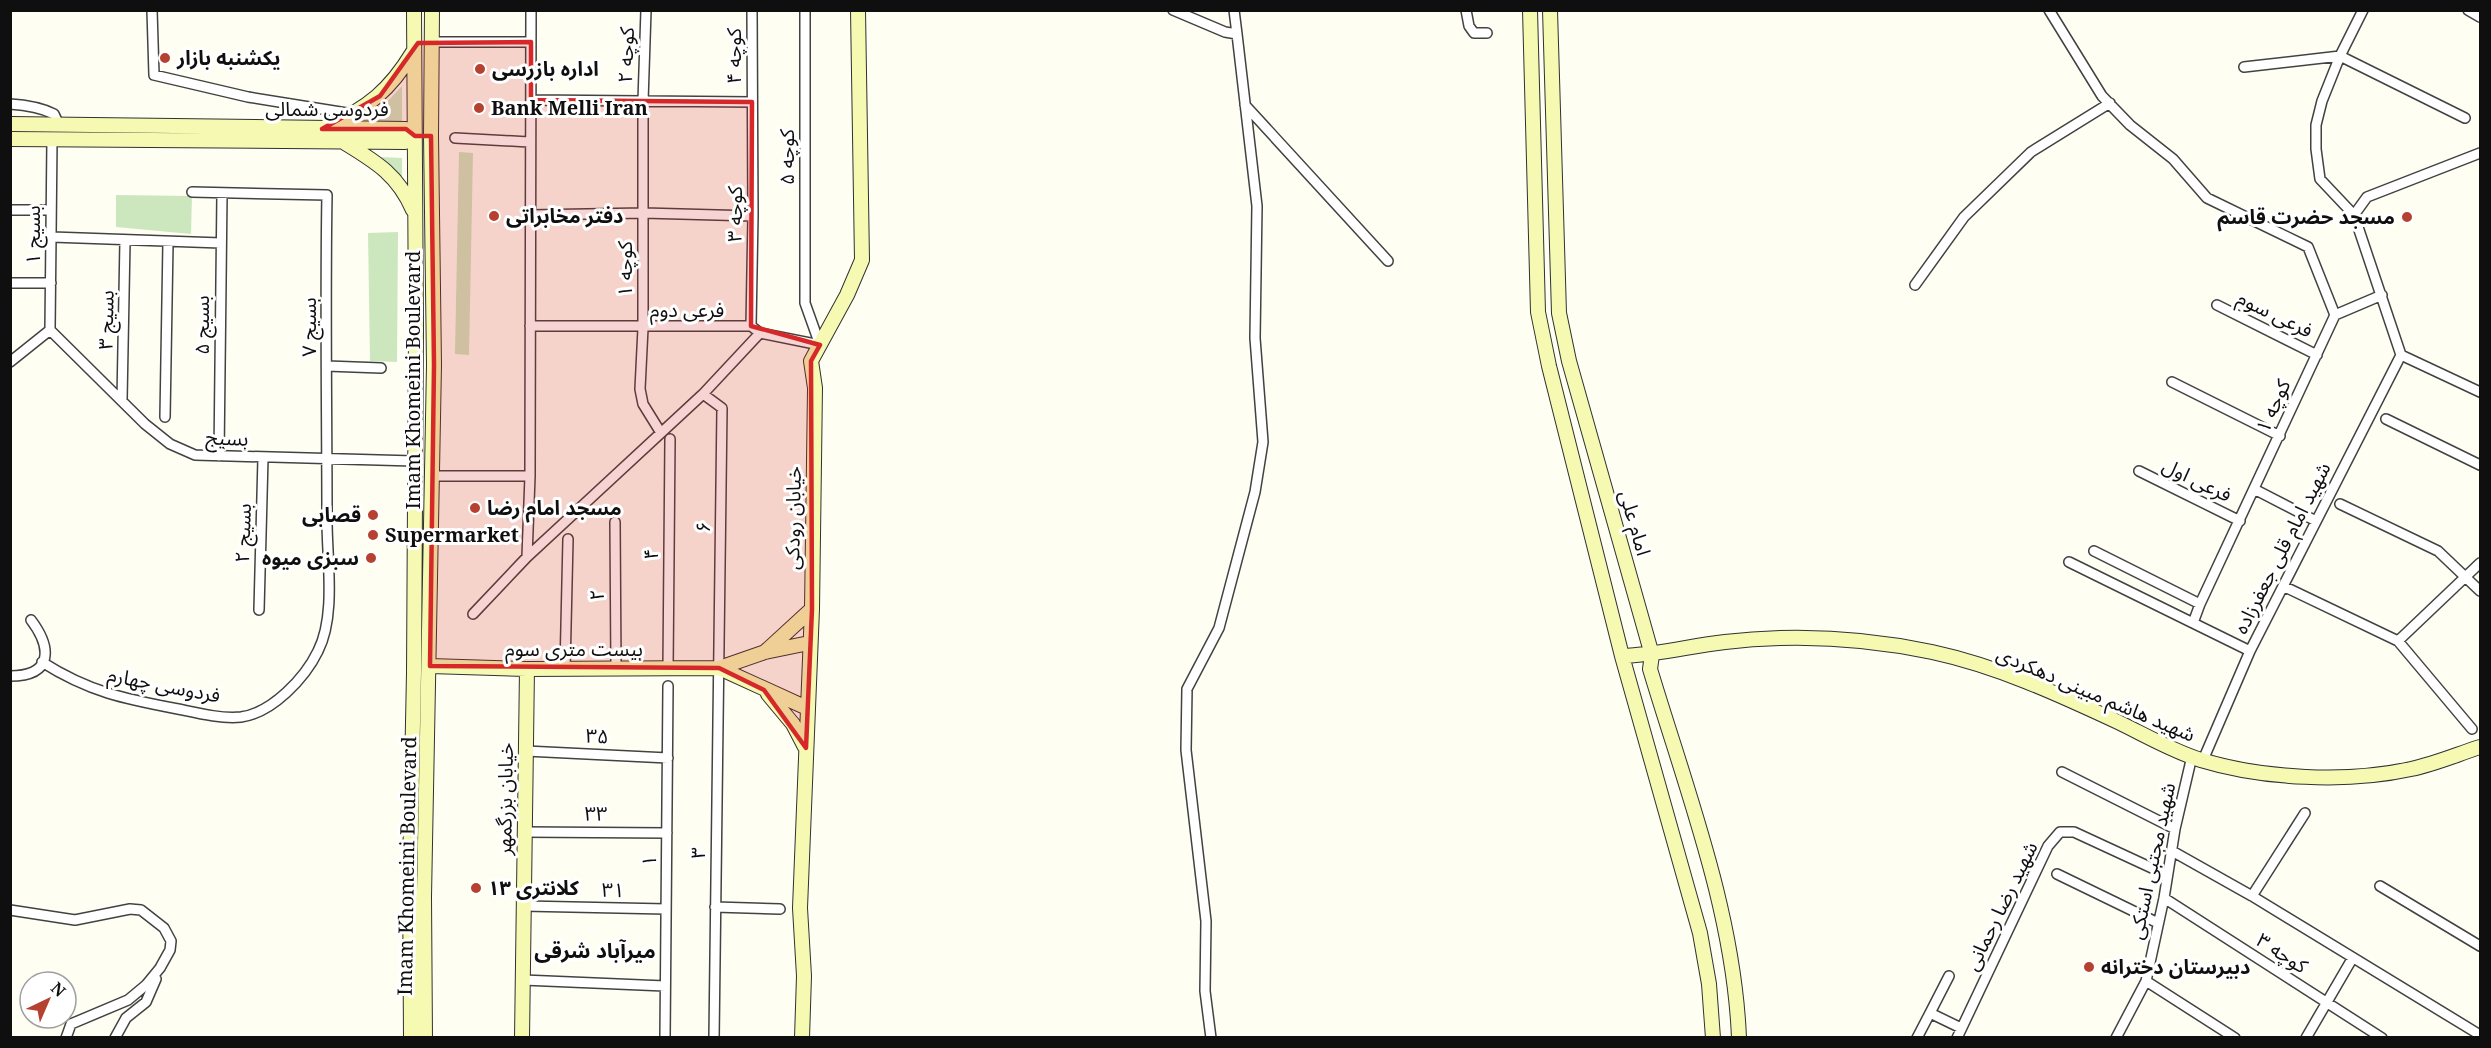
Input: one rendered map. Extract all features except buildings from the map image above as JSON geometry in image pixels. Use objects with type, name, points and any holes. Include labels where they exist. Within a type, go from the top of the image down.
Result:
[{"type":"main road","name":"Imam Khomeini Boulevard","points":[[411,1038],[410,871],[414,673],[414,10]]},
{"type":"main road","name":"Imam Khomeini Boulevard","points":[[425,1038],[424,897],[435,365],[431,136],[432,10]]},
{"type":"main road","name":"خیابان رودکی","points":[[802,1038],[804,976],[800,908],[812,609],[815,388],[811,361],[847,294],[862,260],[858,10]]},
{"type":"main road","points":[[1530,10],[1535,256],[1539,316],[1622,656],[1700,933],[1709,984],[1713,1038]]},
{"type":"main road","name":"امام علی","points":[[1550,10],[1559,313],[1569,362],[1652,655],[1650,669],[1719,899],[1734,973],[1739,1038]]},
{"type":"main road","points":[[322,129],[355,114],[380,96],[401,71],[414,50]]},
{"type":"main road","points":[[413,75],[418,87],[424,92],[429,87],[431,78]]},
{"type":"main road","name":"فردوسی شمالی","points":[[10,124],[406,129],[415,136],[405,142],[10,139]]},
{"type":"main road","points":[[415,136],[431,136]]},
{"type":"main road","points":[[343,142],[371,159],[397,181],[415,213]]},
{"type":"main road","points":[[1539,316],[1559,313]]},
{"type":"main road","points":[[765,652],[812,609]]},
{"type":"main road","name":"شهید هاشم مبینی دهکردی","points":[[1622,656],[1652,655],[1724,642],[1795,638],[1855,640],[1933,652],[2011,675],[2198,758],[2252,770],[2313,778],[2363,776],[2412,769],[2481,747]]},
{"type":"main road","name":"بیست متری سوم","points":[[430,666],[527,669],[719,668],[765,652],[809,643]]},
{"type":"main road","name":"بیست متری سوم","points":[[719,668],[807,708]]},
{"type":"main road","name":"خیابان بزرگمهر","points":[[522,1038],[527,669]]},
{"type":"main road","points":[[764,690],[788,717],[806,748]]},
{"type":"street","points":[[152,10],[154,75],[248,97],[355,114]]},
{"type":"street","points":[[527,557],[530,476],[531,10]]},
{"type":"street","name":"کوچه ۲","points":[[643,101],[646,10]]},
{"type":"street","name":"کوچه ۴","points":[[752,102],[753,10]]},
{"type":"street","name":"کوچه ۵","points":[[805,10],[806,303],[820,345]]},
{"type":"street","points":[[1173,10],[1225,32],[1237,34]]},
{"type":"street","points":[[1211,1038],[1205,991],[1206,921],[1186,750],[1187,689],[1219,628],[1255,492],[1263,442],[1255,338],[1257,206],[1234,10]]},
{"type":"street","points":[[1466,10],[1469,26],[1474,33],[1487,33]]},
{"type":"street","points":[[2049,10],[2102,96],[2130,125],[2173,159],[2206,198],[2308,247],[2335,315],[2382,295]]},
{"type":"street","points":[[2362,10],[2340,56],[2322,101],[2316,125],[2320,179],[2354,215],[2401,355],[2481,392]]},
{"type":"street","points":[[2468,10],[2481,17]]},
{"type":"street","points":[[433,42],[531,42]]},
{"type":"street","points":[[2244,67],[2340,56],[2465,118]]},
{"type":"street","points":[[531,100],[752,102]]},
{"type":"street","name":"کوچه ۱","points":[[643,101],[643,328]]},
{"type":"street","name":"کوچه ۳","points":[[751,326],[752,102]]},
{"type":"street","points":[[1916,285],[1964,217],[2031,152],[2110,103]]},
{"type":"street","points":[[10,104],[29,105],[47,110],[54,114],[58,125]]},
{"type":"street","points":[[1245,105],[1388,261]]},
{"type":"street","points":[[455,138],[530,142]]},
{"type":"street","name":"بسیج ۱","points":[[50,330],[52,140]]},
{"type":"street","points":[[2354,215],[2367,197],[2481,153]]},
{"type":"street","points":[[192,192],[222,194]]},
{"type":"street","name":"بسیج ۷","points":[[222,194],[327,195],[328,459]]},
{"type":"street","name":"بسیج ۵","points":[[219,456],[222,194]]},
{"type":"street","points":[[10,210],[51,210]]},
{"type":"street","points":[[530,215],[644,213],[753,216]]},
{"type":"street","points":[[52,237],[168,243],[221,243]]},
{"type":"street","name":"بسیج ۳","points":[[122,400],[125,241]]},
{"type":"street","points":[[165,417],[168,243]]},
{"type":"street","points":[[10,283],[51,282]]},
{"type":"street","name":"فرعی سوم","points":[[2217,305],[2317,355]]},
{"type":"street","name":"کوچه ۱","points":[[2193,623],[2335,315]]},
{"type":"street","name":"فرعی دوم","points":[[530,326],[643,328],[751,326]]},
{"type":"street","points":[[751,326],[760,333],[820,345]]},
{"type":"street","points":[[643,328],[640,388],[643,404],[661,433]]},
{"type":"street","points":[[10,362],[50,330]]},
{"type":"street","name":"بسیج","points":[[50,330],[145,424],[170,444],[195,455],[414,461]]},
{"type":"street","points":[[473,614],[527,557],[589,503],[704,394],[760,333]]},
{"type":"street","name":"شهید امام قلی جعفرزاده","points":[[2198,758],[2401,355]]},
{"type":"street","points":[[327,366],[381,368]]},
{"type":"street","points":[[2172,382],[2280,436]]},
{"type":"street","name":"۶","points":[[704,394],[722,408],[719,668]]},
{"type":"street","points":[[2386,419],[2481,465]]},
{"type":"street","name":"۴","points":[[668,669],[670,439]]},
{"type":"street","name":"بسیج ۲","points":[[259,610],[263,458]]},
{"type":"street","name":"فردوسی چهارم","points":[[42,662],[68,679],[99,692],[207,715],[241,717],[266,708],[304,672],[318,652],[324,634],[328,568],[328,459]]},
{"type":"street","name":"فرعی اول","points":[[2139,471],[2240,521]]},
{"type":"street","points":[[433,476],[530,476]]},
{"type":"street","points":[[2254,489],[2316,521]]},
{"type":"street","points":[[2340,504],[2438,551],[2481,591]]},
{"type":"street","name":"۲","points":[[615,522],[616,669]]},
{"type":"street","points":[[565,669],[568,539]]},
{"type":"street","points":[[2094,551],[2200,604]]},
{"type":"street","points":[[2069,562],[2250,651]]},
{"type":"street","points":[[2398,641],[2481,563]]},
{"type":"street","points":[[2283,586],[2398,641],[2472,729]]},
{"type":"street","points":[[10,676],[32,673],[42,662],[47,650],[45,642],[31,620]]},
{"type":"street","name":"۳","points":[[714,1038],[719,668]]},
{"type":"street","name":"۱","points":[[665,1038],[668,686]]},
{"type":"street","name":"۳۵","points":[[525,751],[668,758]]},
{"type":"street","name":"شهید مجتبی استکی","points":[[2116,1038],[2146,981],[2164,898],[2175,829],[2198,758]]},
{"type":"street","points":[[2062,772],[2175,829]]},
{"type":"street","points":[[2252,896],[2305,813]]},
{"type":"street","name":"۳۳","points":[[524,832],[667,833]]},
{"type":"street","name":"شهید رضا رحمانی","points":[[1957,1038],[2048,846],[2060,832],[2074,832],[2167,875]]},
{"type":"street","points":[[2172,850],[2481,1035]]},
{"type":"street","points":[[2057,874],[2158,923]]},
{"type":"street","points":[[2380,886],[2481,946]]},
{"type":"street","name":"کوچه ۳","points":[[2164,898],[2382,1038]]},
{"type":"street","name":"۳۱","points":[[524,906],[666,909]]},
{"type":"street","points":[[715,907],[780,909]]},
{"type":"street","points":[[10,910],[75,920],[130,909],[141,910],[164,928],[171,941],[170,950],[146,1002],[126,1018],[115,1038]]},
{"type":"street","points":[[2306,1038],[2352,959]]},
{"type":"street","points":[[66,1038],[71,1024],[128,1000],[146,985],[160,968]]},
{"type":"street","points":[[1917,1038],[1950,976]]},
{"type":"street","points":[[523,980],[665,986]]},
{"type":"street","points":[[2146,981],[2235,1038]]},
{"type":"street","points":[[1930,1013],[1961,1028]]},
{"type":"highlighted area","points":[[531,42],[531,100],[752,102],[751,326],[820,345],[811,361],[812,609],[806,748],[764,690],[719,668],[430,666],[434,365],[431,136],[415,136],[406,129],[322,129],[380,96],[418,43]]},
{"type":"green space","points":[[402,86],[402,122],[362,122],[386,103]]},
{"type":"green space","points":[[459,152],[473,153],[469,355],[455,354]]},
{"type":"green space","points":[[381,157],[402,158],[402,177]]},
{"type":"green space","points":[[116,195],[192,196],[191,234],[116,227]]},
{"type":"green space","points":[[398,232],[397,362],[370,361],[368,233]]},
{"type":"place","name":"یکشنبه بازار","points":[[165,58]]},
{"type":"place","name":"اداره بازرسی","points":[[480,69]]},
{"type":"place","name":"Bank Melli Iran","points":[[479,108]]},
{"type":"place","name":"دفتر مخابراتی","points":[[494,216]]},
{"type":"place","name":"مسجد حضرت قاسم","points":[[2407,217]]},
{"type":"place","name":"مسجد امام رضا","points":[[475,508]]},
{"type":"place","name":"قصابی","points":[[373,515]]},
{"type":"place","name":"Supermarket","points":[[373,535]]},
{"type":"place","name":"سبزی میوه","points":[[371,558]]},
{"type":"place","name":"کلانتری ۱۳","points":[[476,888]]},
{"type":"place","name":"دبیرستان دخترانه","points":[[2089,967]]},
{"type":"district","name":"میرآباد شرقی","points":[[595,951]]}]
